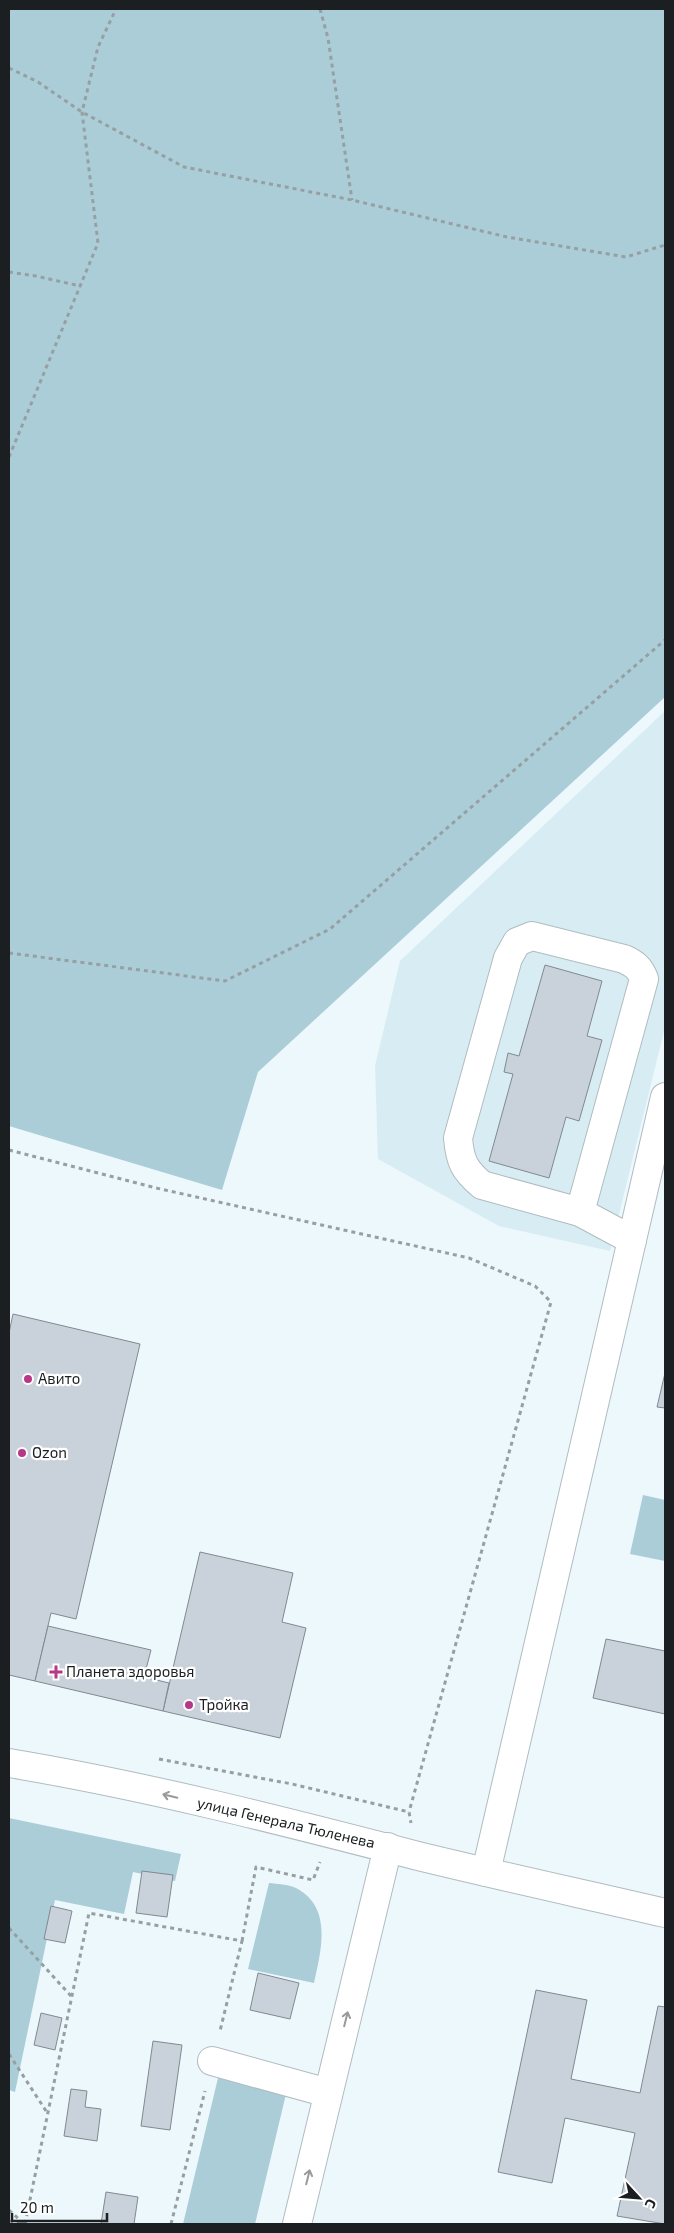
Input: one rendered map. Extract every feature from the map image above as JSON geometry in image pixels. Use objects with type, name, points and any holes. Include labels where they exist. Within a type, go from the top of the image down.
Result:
[{"type":"street","points":[[580,1212],[655,982],[634,964],[624,959],[532,936],[517,942],[508,958],[458,1138],[460,1157],[469,1174],[482,1185],[580,1212],[632,1240]]},
{"type":"street","points":[[486,1872],[665,1097]]},
{"type":"street","name":"улица Генерала Тюленева","points":[[9,1763],[72,1773],[333,1832],[388,1847],[297,2224]]},
{"type":"street","points":[[388,1847],[486,1872],[665,1913]]},
{"type":"street","points":[[212,2061],[328,2094]]},
{"type":"path","points":[[9,456],[98,243],[82,112],[98,47],[116,9]]},
{"type":"path","points":[[320,9],[328,38],[352,200]]},
{"type":"path","points":[[9,68],[38,82],[82,112],[184,167],[352,200],[507,237],[626,257],[665,245]]},
{"type":"path","points":[[9,272],[80,286]]},
{"type":"path","points":[[9,953],[225,982],[330,929],[665,640]]},
{"type":"path","points":[[9,1150],[156,1188],[469,1258],[535,1286],[551,1302],[409,1812]]},
{"type":"path","points":[[171,2224],[242,1941],[256,1867],[313,1880],[333,1832],[353,1797]]},
{"type":"path","points":[[24,2224],[89,1913],[242,1941]]},
{"type":"path","points":[[9,1928],[72,1996]]},
{"type":"path","points":[[9,2054],[48,2115]]},
{"type":"path","points":[[9,2210],[24,2224]]},
{"type":"path","points":[[9,2221],[24,2224]]},
{"type":"shaded area","points":[[9,9],[665,9],[665,697],[258,1072],[222,1190],[9,1126]]},
{"type":"shaded area","points":[[665,711],[665,1027],[610,1251],[499,1226],[378,1159],[375,1066],[400,961]]},
{"type":"shaded area","points":[[643,1495],[665,1500],[665,1561],[630,1554]]},
{"type":"shaded area","points":[[9,1818],[181,1854],[175,1881],[133,1872],[124,1914],[55,1900],[15,2092],[9,2090]]},
{"type":"shaded area","points":[[269,1883],[296,1888],[308,1896],[315,1906],[320,1918],[322,1931],[314,1983],[248,1969]]},
{"type":"shaded area","points":[[218,2078],[286,2094],[255,2224],[183,2224]]},
{"type":"building","points":[[545,965],[602,981],[587,1036],[602,1040],[579,1121],[566,1117],[549,1178],[489,1161],[513,1074],[504,1072],[508,1053],[519,1056]]},
{"type":"building","points":[[13,1314],[140,1344],[76,1619],[51,1613],[35,1681],[9,1675],[9,1333]]},
{"type":"building","points":[[665,1373],[665,1408],[657,1407]]},
{"type":"building","points":[[200,1552],[293,1573],[282,1622],[306,1628],[280,1738],[163,1711]]},
{"type":"building","points":[[48,1626],[151,1650],[144,1677],[169,1683],[163,1711],[35,1681]]},
{"type":"building","points":[[606,1639],[665,1651],[665,1714],[593,1698]]},
{"type":"building","points":[[142,1871],[173,1875],[167,1917],[136,1913]]},
{"type":"building","points":[[51,1906],[72,1911],[65,1943],[44,1939]]},
{"type":"building","points":[[258,1973],[299,1983],[290,2019],[250,2010]]},
{"type":"building","points":[[536,1990],[587,2000],[571,2079],[640,2093],[658,2006],[665,2007],[665,2224],[617,2216],[635,2133],[565,2118],[552,2183],[498,2172]]},
{"type":"building","points":[[41,2013],[62,2018],[55,2050],[34,2045]]},
{"type":"building","points":[[153,2041],[182,2045],[170,2130],[141,2126]]},
{"type":"building","points":[[71,2089],[87,2091],[85,2107],[101,2109],[97,2141],[64,2136]]},
{"type":"building","points":[[106,2192],[138,2197],[134,2224],[101,2224]]},
{"type":"place","name":"Авито","points":[[28,1379]]},
{"type":"place","name":"Ozon","points":[[22,1453]]},
{"type":"place","name":"Планета здоровья","points":[[56,1672]]},
{"type":"place","name":"Тройка","points":[[189,1705]]}]
